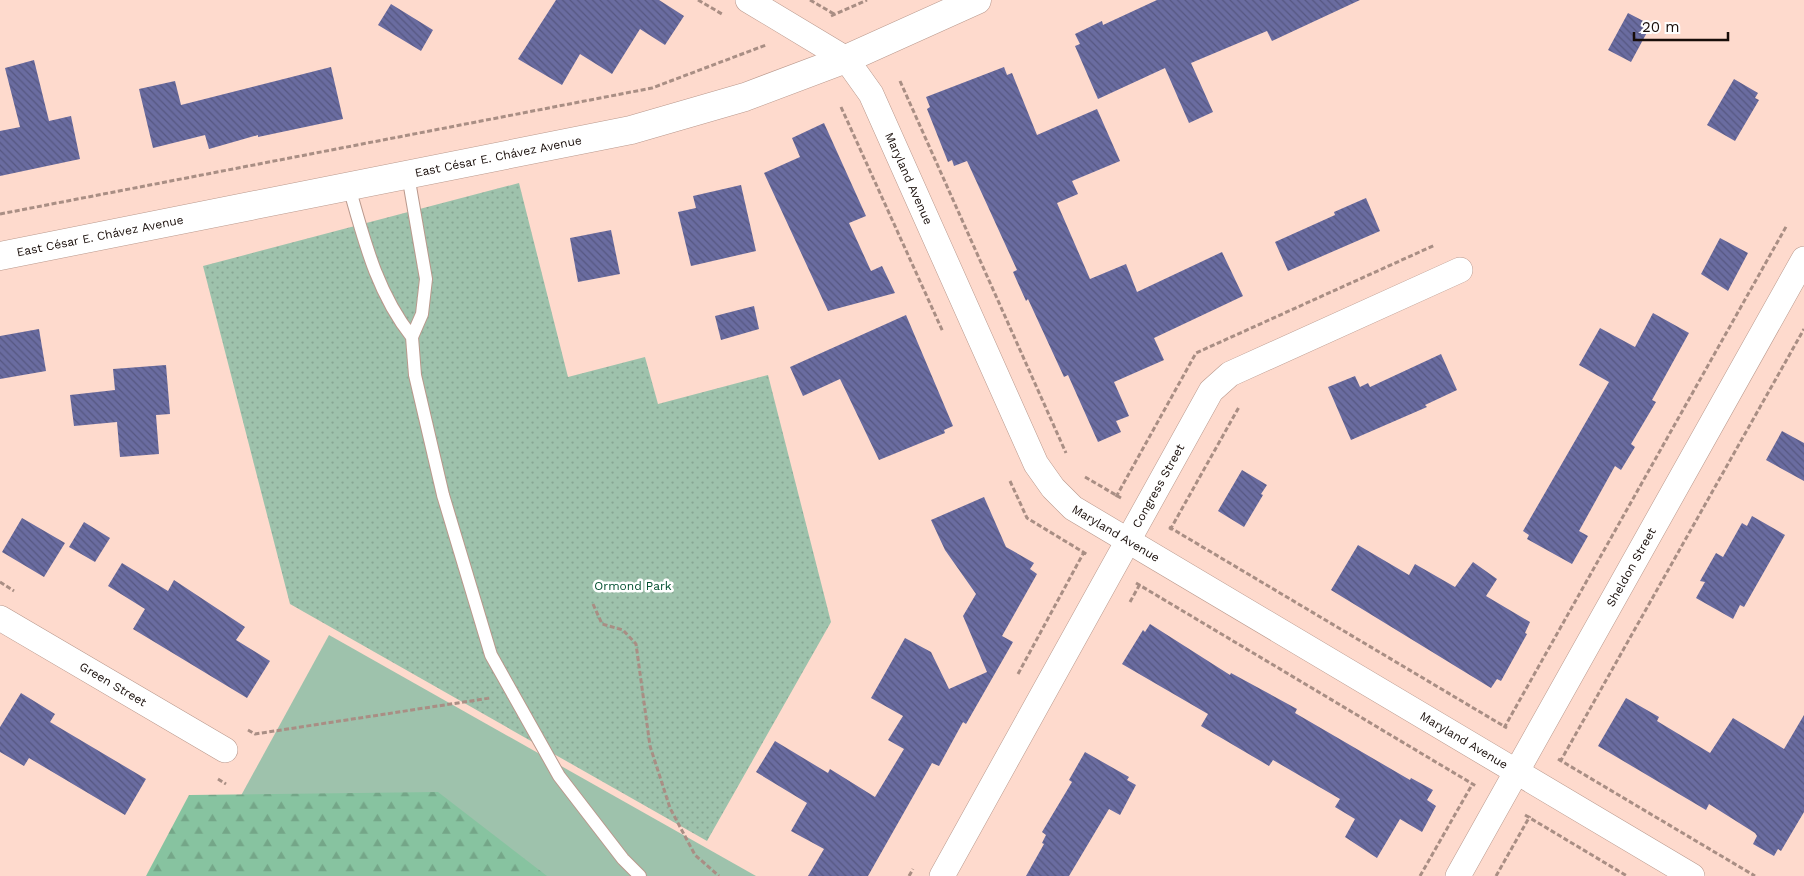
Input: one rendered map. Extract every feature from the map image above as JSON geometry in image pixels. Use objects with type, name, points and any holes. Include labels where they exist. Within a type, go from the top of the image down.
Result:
[{"type":"street","name":"Maryland Avenue","points":[[748,0],[846,59],[871,94],[1036,464],[1053,488],[1073,508],[1692,876]]},
{"type":"street","name":"East César E. Chávez Avenue","points":[[0,256],[631,130],[745,97],[846,59],[977,0]]},
{"type":"street","name":"Sheldon Street","points":[[1458,876],[1804,259]]},
{"type":"street","name":"Congress Street","points":[[942,876],[1211,391],[1230,374],[1460,270]]},
{"type":"street","name":"Green Street","points":[[0,618],[226,750]]},
{"type":"lane","points":[[408,174],[426,279],[422,314],[412,337],[415,375],[443,495],[491,655],[558,776],[623,859],[640,876]]},
{"type":"lane","points":[[349,187],[365,243],[382,292],[398,319],[412,337]]},
{"type":"path","points":[[810,0],[834,14]]},
{"type":"path","points":[[0,214],[652,88],[798,30],[867,0]]},
{"type":"path","points":[[900,81],[1071,460]]},
{"type":"path","points":[[1420,876],[1787,225]]},
{"type":"path","points":[[1496,876],[1804,329]]},
{"type":"path","points":[[1080,474],[1755,876]]},
{"type":"path","points":[[593,604],[602,624],[623,630],[636,644],[650,746],[670,808],[695,855],[719,876]]},
{"type":"path","points":[[255,734],[512,694]]},
{"type":"path","points":[[909,876],[912,870]]},
{"type":"green space","name":"Ormond Park","points":[[519,183],[568,377],[645,357],[658,404],[768,375],[831,622],[707,841],[290,604],[203,266]]},
{"type":"green space","points":[[329,635],[756,876],[197,876]]},
{"type":"green space","points":[[438,792],[547,876],[146,876],[189,795]]},
{"type":"building","points":[[556,0],[659,0],[684,16],[665,45],[640,29],[612,74],[580,54],[562,85],[518,59]]},
{"type":"building","points":[[1157,0],[1360,0],[1272,41],[1267,31],[1191,63],[1213,112],[1189,123],[1165,68],[1098,99],[1075,46],[1080,44],[1075,34],[1102,21],[1103,25]]},
{"type":"building","points":[[391,4],[433,30],[421,51],[378,25]]},
{"type":"building","points":[[1628,13],[1651,25],[1631,62],[1608,50]]},
{"type":"building","points":[[34,60],[49,121],[71,116],[80,159],[0,176],[0,131],[20,127],[5,68]]},
{"type":"building","points":[[331,67],[343,119],[258,137],[258,135],[209,149],[205,135],[153,148],[139,89],[175,81],[181,105]]},
{"type":"building","points":[[1004,67],[1007,75],[1012,73],[1037,135],[1097,109],[1120,161],[1072,181],[1078,194],[1057,203],[1090,279],[1126,264],[1137,292],[1222,252],[1243,296],[1154,338],[1164,360],[1114,382],[1129,416],[1116,421],[1121,432],[1098,442],[1068,375],[1064,377],[1028,299],[1026,301],[1013,272],[1017,270],[967,161],[954,166],[952,160],[948,162],[927,109],[930,107],[926,97]]},
{"type":"building","points":[[1734,79],[1758,93],[1755,98],[1759,100],[1735,141],[1707,125]]},
{"type":"building","points":[[824,123],[866,216],[849,223],[871,271],[882,266],[895,293],[828,311],[764,173],[800,157],[792,138]]},
{"type":"building","points":[[741,185],[756,251],[691,266],[678,212],[696,208],[693,196]]},
{"type":"building","points":[[1366,198],[1380,231],[1288,271],[1275,242],[1335,215],[1334,212]]},
{"type":"building","points":[[611,230],[620,274],[578,282],[570,238]]},
{"type":"building","points":[[1720,238],[1748,253],[1728,291],[1701,274]]},
{"type":"building","points":[[754,306],[759,329],[721,340],[715,316]]},
{"type":"building","points":[[1653,313],[1689,333],[1652,400],[1656,402],[1631,444],[1635,447],[1621,470],[1615,466],[1579,531],[1588,536],[1572,564],[1527,539],[1529,535],[1523,531],[1609,382],[1579,365],[1600,328],[1635,347]]},
{"type":"building","points":[[906,315],[953,426],[944,430],[945,433],[879,460],[840,379],[803,396],[790,367]]},
{"type":"building","points":[[39,329],[46,371],[0,379],[0,336]]},
{"type":"building","points":[[1441,354],[1457,390],[1425,405],[1427,407],[1351,440],[1328,387],[1355,376],[1360,387],[1368,383],[1370,387]]},
{"type":"building","points":[[166,365],[170,414],[156,415],[159,454],[120,457],[117,422],[74,426],[70,395],[115,390],[113,369]]},
{"type":"building","points":[[1782,431],[1804,443],[1804,481],[1766,460]]},
{"type":"building","points":[[1242,470],[1267,485],[1244,527],[1218,511]]},
{"type":"building","points":[[984,497],[1006,547],[1034,563],[1030,569],[1037,574],[1002,636],[1013,642],[966,724],[963,722],[939,766],[932,763],[868,876],[808,876],[824,849],[791,831],[807,803],[756,772],[775,741],[828,773],[830,769],[875,797],[904,749],[888,740],[903,716],[871,698],[905,638],[931,652],[949,689],[987,672],[963,616],[976,594],[945,550],[931,520]]},
{"type":"building","points":[[1752,516],[1785,535],[1744,607],[1740,605],[1733,619],[1696,598],[1705,582],[1700,581],[1716,553],[1723,557],[1742,523],[1747,526]]},
{"type":"building","points":[[22,518],[65,543],[44,577],[2,552]]},
{"type":"building","points":[[84,522],[110,538],[95,562],[69,547]]},
{"type":"building","points":[[1358,545],[1409,575],[1415,564],[1455,587],[1473,562],[1497,579],[1486,596],[1530,622],[1525,633],[1527,634],[1501,681],[1497,679],[1491,688],[1331,590]]},
{"type":"building","points":[[122,563],[168,591],[174,580],[245,627],[236,640],[270,661],[247,698],[133,629],[145,609],[108,586]]},
{"type":"building","points":[[1150,624],[1230,675],[1231,673],[1297,709],[1295,713],[1410,780],[1411,778],[1433,790],[1427,800],[1436,806],[1422,832],[1400,819],[1377,858],[1345,837],[1355,819],[1335,807],[1340,799],[1273,760],[1269,766],[1201,726],[1208,714],[1122,664],[1143,630],[1145,632]]},
{"type":"building","points":[[21,693],[55,714],[50,722],[146,779],[125,815],[29,758],[24,766],[0,752],[0,727]]},
{"type":"building","points":[[1626,698],[1659,717],[1657,721],[1710,753],[1733,718],[1784,749],[1804,715],[1804,812],[1781,851],[1778,849],[1774,856],[1753,844],[1757,836],[1755,833],[1709,804],[1706,810],[1598,746]]},
{"type":"building","points":[[1085,752],[1129,777],[1127,780],[1136,785],[1120,815],[1109,809],[1069,876],[1026,876],[1044,844],[1042,843],[1046,835],[1042,832],[1072,782],[1069,780]]}]
